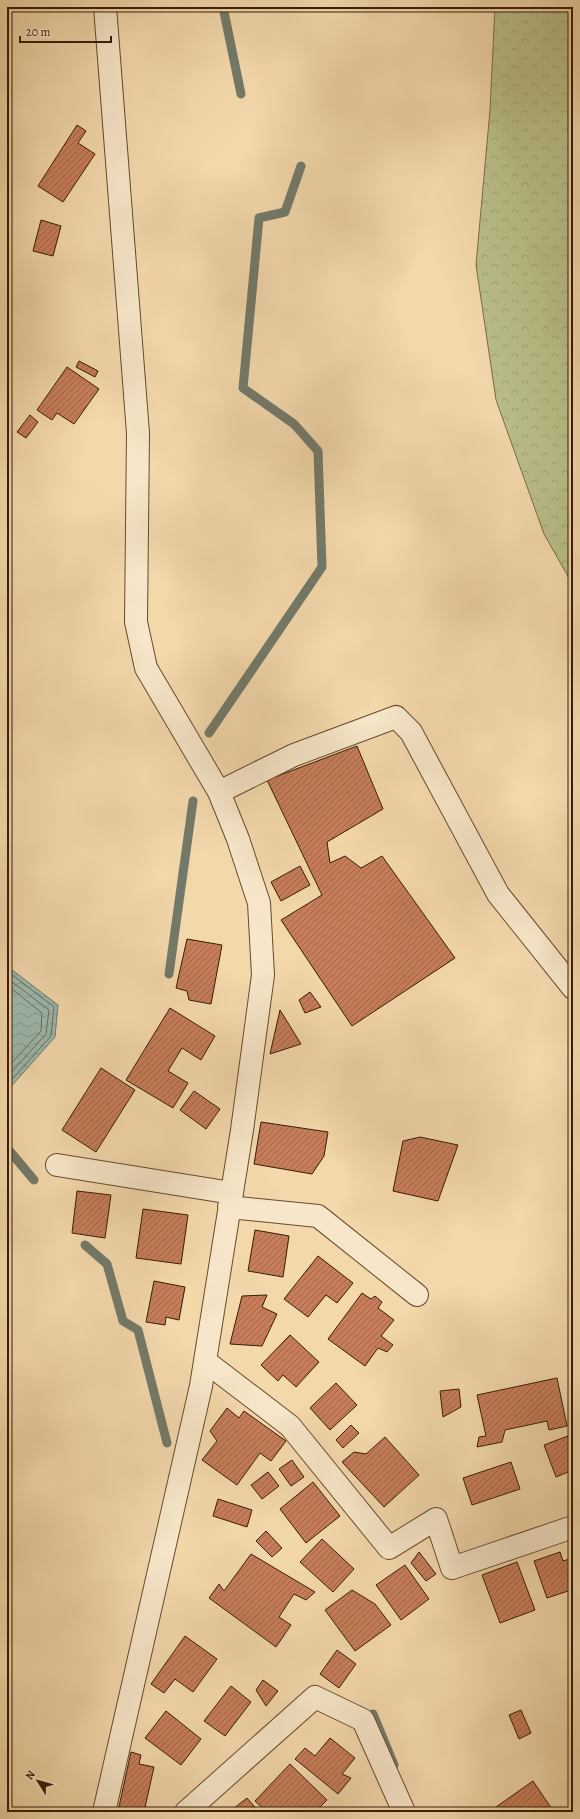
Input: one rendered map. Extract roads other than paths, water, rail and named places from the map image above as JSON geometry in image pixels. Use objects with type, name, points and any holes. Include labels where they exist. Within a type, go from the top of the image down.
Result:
[{"type":"street","points":[[104,1812],[201,1386],[249,1079],[262,975],[259,903],[238,839],[219,792],[146,668],[136,622],[138,433],[106,7]]},
{"type":"street","points":[[219,792],[294,754],[396,717],[411,732],[498,894],[573,988]]},
{"type":"street","points":[[58,1165],[318,1216],[417,1295]]},
{"type":"street","points":[[205,1361],[290,1426],[389,1548],[436,1519],[452,1568],[573,1527]]},
{"type":"street","points":[[186,1812],[315,1697],[363,1720],[404,1812]]},
{"type":"water","points":[[7,966],[58,1005],[55,1037],[7,1091]]},
{"type":"waterway","points":[[223,7],[241,94]]},
{"type":"waterway","points":[[209,733],[322,567],[318,451],[294,424],[243,388],[259,218],[285,212],[301,166]]},
{"type":"waterway","points":[[169,974],[193,801]]},
{"type":"waterway","points":[[7,1148],[34,1180]]},
{"type":"waterway","points":[[85,1245],[107,1264],[123,1321],[138,1330],[167,1443]]},
{"type":"waterway","points":[[373,1714],[394,1765]]}]
